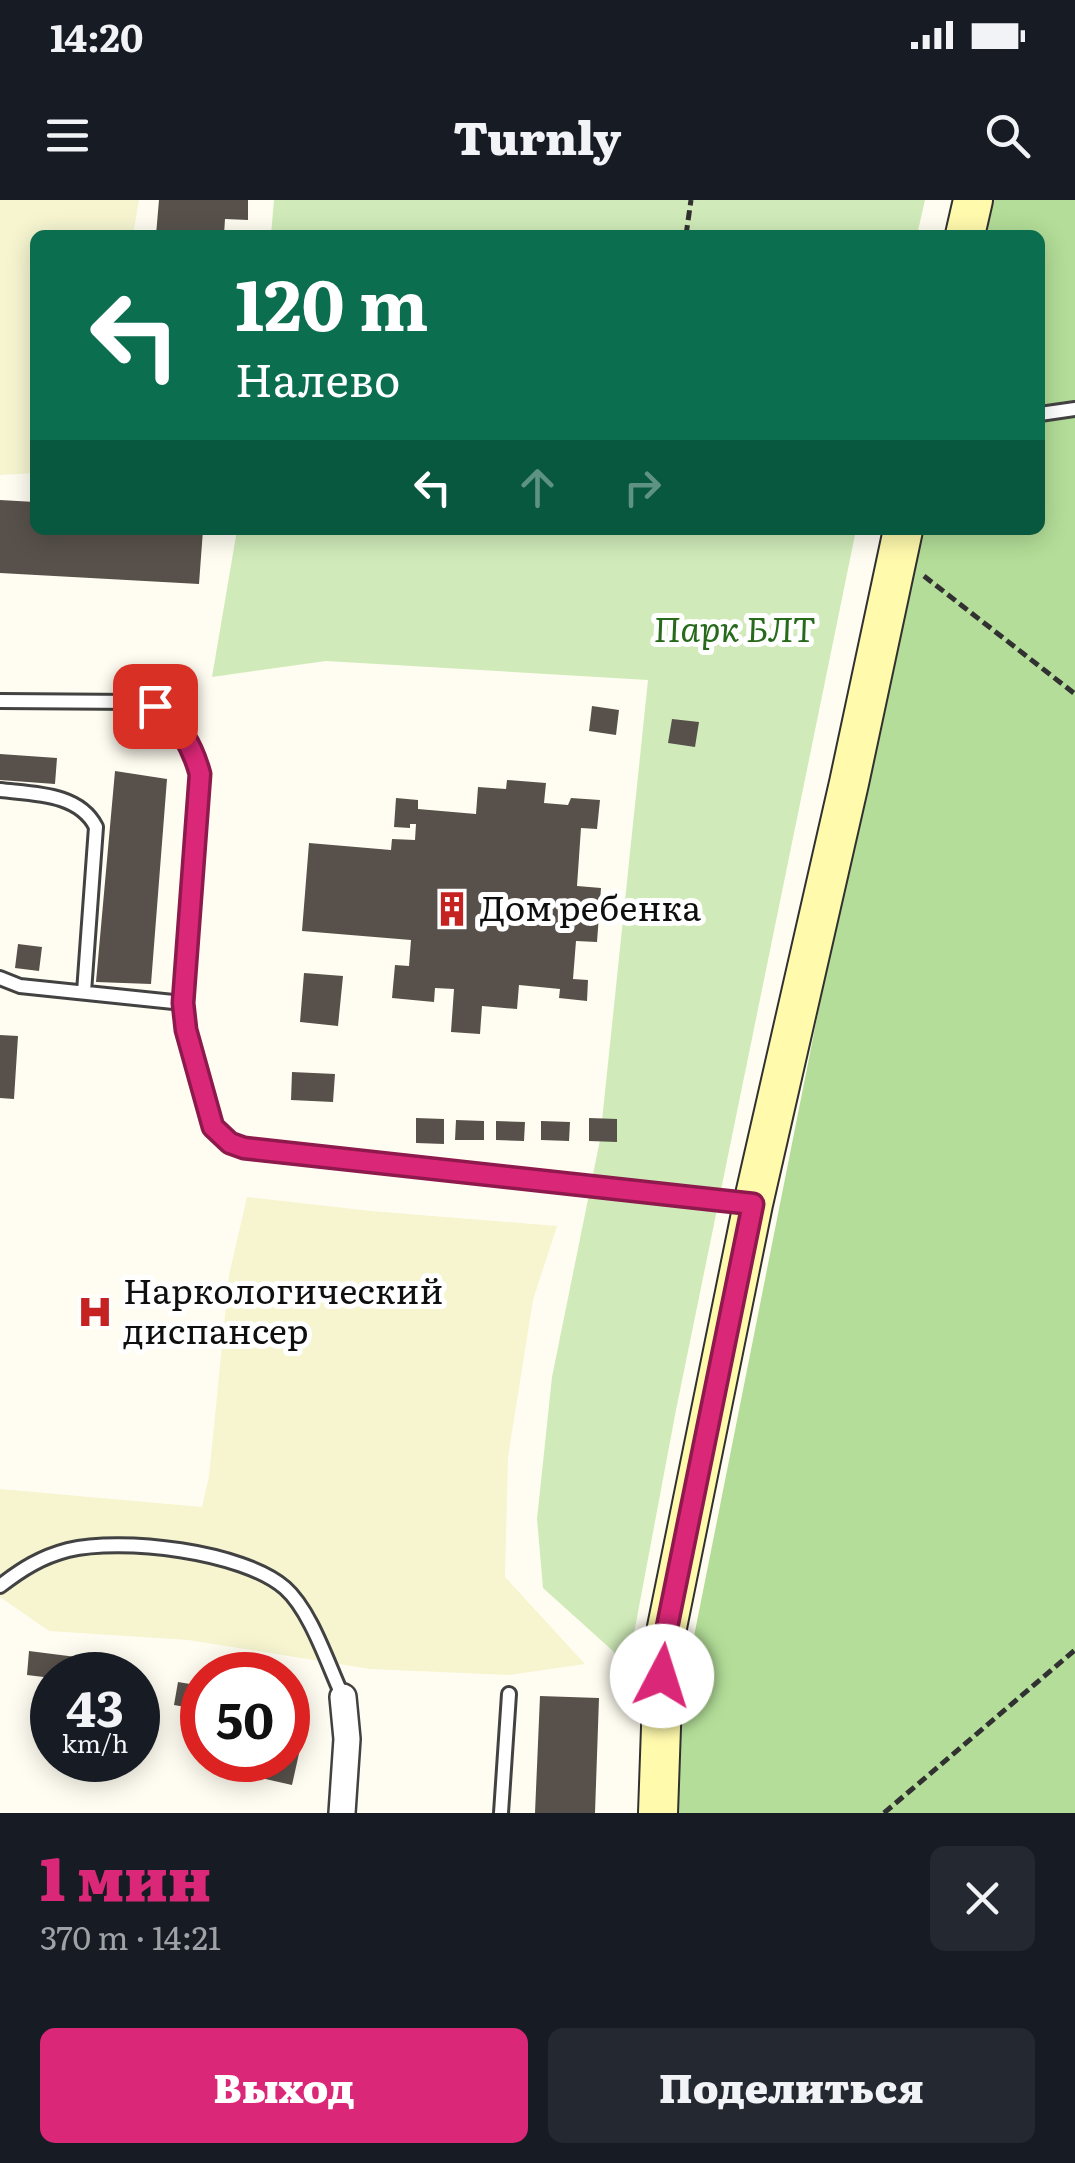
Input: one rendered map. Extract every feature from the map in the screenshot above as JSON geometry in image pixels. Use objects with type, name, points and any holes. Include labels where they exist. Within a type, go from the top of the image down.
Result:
[{"type":"main road","points":[[966,230],[973,200]]},
{"type":"main road","points":[[658,1813],[664,1642],[753,1204],[850,783],[902,535]]},
{"type":"street","points":[[342,1813],[346,1739],[343,1697]]},
{"type":"lane","points":[[1045,413],[1075,409]]},
{"type":"lane","points":[[0,701],[138,702],[155,706],[173,719],[194,753],[200,774],[183,1003],[186,1030],[213,1127],[230,1143],[244,1148],[753,1204]]},
{"type":"lane","points":[[0,790],[43,795],[80,806],[96,827],[84,992]]},
{"type":"lane","points":[[0,978],[20,986],[183,1003]]},
{"type":"lane","points":[[0,1586],[33,1561],[72,1549],[128,1546],[212,1557],[258,1572],[285,1588],[302,1609],[343,1697]]},
{"type":"lane","points":[[501,1813],[508,1694]]},
{"type":"path","points":[[687,230],[691,200]]},
{"type":"path","points":[[922,574],[1075,694]]},
{"type":"path","points":[[884,1813],[1075,1650]]},
{"type":"green space","points":[[0,200],[139,200],[134,230],[30,230],[30,473],[0,475]]},
{"type":"green space","points":[[274,200],[925,200],[918,230],[271,230]]},
{"type":"green space","points":[[992,200],[1075,200],[1075,1813],[675,1813],[675,1732],[913,535],[1045,535],[1045,230],[985,230]]},
{"type":"green space","name":"Парк БЛТ","points":[[236,535],[855,535],[676,1410],[626,1676],[613,1651],[543,1588],[537,1519],[552,1377],[600,1140],[648,680],[326,661],[212,677]]},
{"type":"green space","points":[[247,1197],[557,1226],[533,1300],[508,1457],[505,1577],[585,1664],[509,1675],[370,1669],[310,1659],[310,1652],[263,1652],[188,1640],[49,1631],[0,1597],[0,1489],[202,1507],[209,1476],[229,1275]]},
{"type":"building","points":[[159,200],[248,200],[248,220],[225,219],[224,230],[156,230]]},
{"type":"building","points":[[0,500],[30,502],[30,535],[203,535],[199,584],[0,573]]},
{"type":"building","points":[[592,706],[619,710],[616,735],[589,731]]},
{"type":"building","points":[[672,719],[699,722],[695,747],[668,743]]},
{"type":"building","points":[[0,754],[57,758],[55,784],[0,780]]},
{"type":"building","points":[[115,771],[167,779],[151,984],[96,982]]},
{"type":"building","name":"Дом ребенка","points":[[507,780],[546,783],[544,803],[568,805],[571,798],[600,800],[597,829],[581,828],[577,886],[601,888],[597,942],[576,941],[573,979],[588,980],[587,1001],[559,998],[560,989],[519,985],[517,1009],[482,1006],[480,1034],[451,1032],[454,989],[435,988],[434,1002],[392,998],[395,965],[409,966],[411,940],[302,931],[309,843],[391,850],[392,839],[415,840],[416,824],[410,824],[410,828],[394,827],[396,798],[418,800],[418,809],[476,814],[478,787],[506,789]]},
{"type":"building","points":[[18,944],[42,947],[39,971],[15,968]]},
{"type":"building","points":[[304,973],[343,976],[338,1026],[300,1022]]},
{"type":"building","points":[[0,1035],[18,1036],[14,1099],[0,1098]]},
{"type":"building","points":[[292,1072],[335,1074],[333,1102],[291,1100]]},
{"type":"building","points":[[416,1118],[444,1119],[444,1144],[416,1143]]},
{"type":"building","points":[[589,1118],[617,1119],[617,1142],[589,1141]]},
{"type":"building","points":[[456,1120],[484,1121],[484,1140],[455,1140]]},
{"type":"building","points":[[496,1121],[525,1122],[524,1141],[496,1140]]},
{"type":"building","points":[[541,1121],[570,1122],[569,1141],[541,1140]]},
{"type":"building","points":[[178,1682],[180,1682],[180,1706],[174,1705]]},
{"type":"building","points":[[540,1696],[599,1698],[595,1813],[535,1813]]},
{"type":"place","name":"Дом ребенка","points":[[452,909]]},
{"type":"place","name":"Наркологический диспансер","points":[[95,1312]]},
{"type":"route","points":[[155,706],[173,719],[194,753],[200,774],[182,992],[186,1030],[213,1127],[230,1143],[244,1148],[753,1204],[664,1642],[662,1676]]}]
